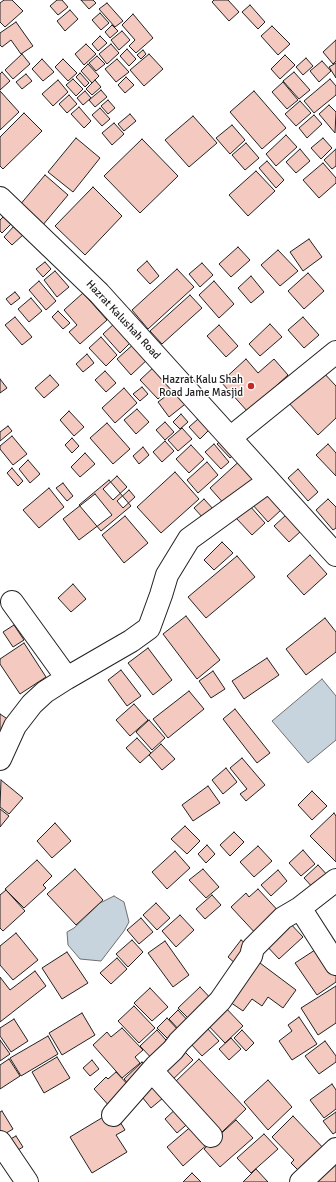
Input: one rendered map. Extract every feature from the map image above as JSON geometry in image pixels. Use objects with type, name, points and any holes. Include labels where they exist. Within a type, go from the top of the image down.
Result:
[{"type":"street","name":"Hazrat Kalushah Road","points":[[0,198],[99,293],[336,555]]},
{"type":"street","points":[[230,438],[336,352]]},
{"type":"street","points":[[0,759],[15,726],[32,704],[45,692],[131,642],[149,628],[167,575],[189,539],[269,482]]},
{"type":"street","points":[[12,602],[67,678]]},
{"type":"street","points":[[113,1115],[152,1071],[220,1001],[251,956],[253,948],[257,942],[283,918],[300,908],[336,880]]},
{"type":"street","points":[[300,908],[336,964]]},
{"type":"street","points":[[152,1071],[211,1136]]},
{"type":"street","points":[[0,1142],[27,1182]]},
{"type":"street","points":[[301,1182],[336,1148]]},
{"type":"shaded area","points":[[322,679],[336,696],[336,740],[308,763],[272,721]]},
{"type":"shaded area","points":[[114,896],[124,902],[129,922],[101,961],[80,959],[68,945],[67,932],[74,928],[100,903]]},
{"type":"building","points":[[4,0],[12,0],[23,11],[5,27],[0,22],[0,3]]},
{"type":"building","points":[[57,0],[62,0],[68,7],[58,15],[50,6]]},
{"type":"building","points":[[81,0],[93,0],[96,3],[89,9]]},
{"type":"building","points":[[214,0],[228,0],[239,12],[229,21],[212,2]]},
{"type":"building","points":[[107,3],[123,21],[115,27],[99,9]]},
{"type":"building","points":[[250,5],[265,22],[258,29],[242,12]]},
{"type":"building","points":[[70,10],[78,19],[65,31],[57,21]]},
{"type":"building","points":[[100,13],[109,23],[101,30],[92,20]]},
{"type":"building","points":[[133,14],[153,38],[136,53],[129,46],[135,40],[122,25]]},
{"type":"building","points":[[16,22],[33,46],[21,54],[11,40],[2,47],[0,45],[0,33]]},
{"type":"building","points":[[112,25],[118,31],[110,38],[105,32]]},
{"type":"building","points":[[272,26],[290,44],[278,55],[261,36]]},
{"type":"building","points":[[122,31],[130,40],[119,50],[111,40]]},
{"type":"building","points":[[100,36],[107,43],[98,51],[92,44]]},
{"type":"building","points":[[336,40],[336,61],[333,64],[323,52]]},
{"type":"building","points":[[86,44],[96,54],[84,65],[75,54]]},
{"type":"building","points":[[111,44],[119,53],[107,64],[99,54]]},
{"type":"building","points":[[127,49],[136,59],[129,66],[120,56]]},
{"type":"building","points":[[143,50],[146,54],[141,59],[137,55]]},
{"type":"building","points":[[22,54],[30,64],[13,79],[5,70]]},
{"type":"building","points":[[149,54],[163,69],[144,86],[130,70]]},
{"type":"building","points":[[285,55],[295,65],[280,79],[271,69]]},
{"type":"building","points":[[97,56],[105,64],[96,71],[89,63]]},
{"type":"building","points":[[306,58],[313,66],[303,75],[296,67]]},
{"type":"building","points":[[42,59],[54,72],[43,81],[32,69]]},
{"type":"building","points":[[63,59],[77,73],[68,81],[55,67]]},
{"type":"building","points":[[117,59],[129,72],[116,82],[105,69]]},
{"type":"building","points":[[322,61],[331,71],[319,82],[310,71]]},
{"type":"building","points":[[336,63],[336,78],[329,67]]},
{"type":"building","points":[[88,64],[99,76],[92,83],[81,71]]},
{"type":"building","points":[[2,72],[10,81],[0,90],[0,74]]},
{"type":"building","points":[[294,72],[310,90],[299,99],[283,81]]},
{"type":"building","points":[[80,73],[89,83],[85,87],[76,77]]},
{"type":"building","points":[[26,74],[32,81],[22,89],[16,82]]},
{"type":"building","points":[[126,77],[134,85],[125,93],[118,85]]},
{"type":"building","points":[[73,79],[83,89],[76,96],[66,85]]},
{"type":"building","points":[[330,79],[336,86],[336,95],[314,113],[304,101]]},
{"type":"building","points":[[58,80],[68,92],[53,106],[42,94]]},
{"type":"building","points":[[95,80],[101,87],[92,95],[86,89]]},
{"type":"building","points":[[283,82],[298,100],[287,109],[272,92]]},
{"type":"building","points":[[101,90],[107,97],[95,107],[89,100]]},
{"type":"building","points":[[0,91],[19,112],[0,130]]},
{"type":"building","points":[[85,91],[91,98],[83,105],[77,98]]},
{"type":"building","points":[[254,91],[286,128],[262,149],[230,112]]},
{"type":"building","points":[[69,95],[77,104],[67,113],[59,104]]},
{"type":"building","points":[[108,100],[115,108],[108,114],[101,106]]},
{"type":"building","points":[[300,101],[311,113],[296,126],[285,114]]},
{"type":"building","points":[[329,105],[336,112],[335,133],[319,114]]},
{"type":"building","points":[[79,107],[91,121],[84,128],[71,114]]},
{"type":"building","points":[[100,108],[110,119],[102,126],[92,115]]},
{"type":"building","points":[[24,113],[42,131],[3,169],[0,166],[0,137]]},
{"type":"building","points":[[130,114],[136,121],[124,131],[118,124]]},
{"type":"building","points":[[314,115],[322,124],[307,138],[299,128]]},
{"type":"building","points":[[193,116],[217,143],[189,167],[165,140]]},
{"type":"building","points":[[114,123],[124,134],[112,145],[102,133]]},
{"type":"building","points":[[232,125],[245,140],[230,154],[216,138]]},
{"type":"building","points":[[286,135],[297,147],[276,166],[266,154]]},
{"type":"building","points":[[76,138],[100,158],[73,192],[48,172]]},
{"type":"building","points":[[323,138],[332,148],[321,159],[311,148]]},
{"type":"building","points":[[142,139],[178,176],[140,213],[104,176]]},
{"type":"building","points":[[246,143],[259,158],[245,170],[232,155]]},
{"type":"building","points":[[300,149],[310,161],[296,173],[286,162]]},
{"type":"building","points":[[336,149],[336,166],[332,169],[324,160]]},
{"type":"building","points":[[267,161],[284,180],[276,188],[259,168]]},
{"type":"building","points":[[323,163],[336,178],[336,183],[319,198],[303,180]]},
{"type":"building","points":[[256,171],[275,191],[248,216],[229,195]]},
{"type":"building","points":[[45,175],[68,195],[42,226],[19,206]]},
{"type":"building","points":[[93,187],[122,216],[85,255],[55,226]]},
{"type":"building","points":[[6,214],[13,222],[2,233],[0,231],[0,220]]},
{"type":"building","points":[[15,225],[24,234],[12,245],[4,237]]},
{"type":"building","points":[[309,239],[322,257],[303,271],[290,252]]},
{"type":"building","points":[[238,247],[250,260],[231,277],[219,264]]},
{"type":"building","points":[[278,250],[298,271],[280,286],[261,265]]},
{"type":"building","points":[[147,261],[159,276],[150,284],[137,270]]},
{"type":"building","points":[[45,262],[51,269],[43,277],[36,269]]},
{"type":"building","points":[[202,263],[213,275],[200,287],[189,274]]},
{"type":"building","points":[[177,269],[194,287],[148,329],[132,310]]},
{"type":"building","points":[[55,271],[69,287],[57,297],[44,280]]},
{"type":"building","points":[[308,273],[324,291],[304,309],[288,291]]},
{"type":"building","points":[[251,276],[264,292],[251,303],[238,288]]},
{"type":"building","points":[[39,281],[56,301],[46,310],[29,290]]},
{"type":"building","points":[[214,281],[234,304],[219,318],[199,295]]},
{"type":"building","points":[[15,292],[20,298],[11,305],[6,299]]},
{"type":"building","points":[[83,293],[107,320],[80,344],[69,332],[77,325],[64,310]]},
{"type":"building","points":[[190,295],[202,308],[162,344],[150,331]]},
{"type":"building","points":[[31,298],[42,311],[29,322],[18,309]]},
{"type":"building","points":[[58,311],[70,323],[63,329],[52,317]]},
{"type":"building","points":[[15,317],[32,337],[22,345],[5,325]]},
{"type":"building","points":[[303,317],[319,335],[304,348],[288,330]]},
{"type":"building","points":[[115,323],[132,341],[120,353],[103,334]]},
{"type":"building","points":[[270,324],[282,337],[260,356],[249,344]]},
{"type":"building","points":[[219,325],[238,346],[226,357],[207,336]]},
{"type":"building","points":[[101,337],[117,355],[106,366],[89,348]]},
{"type":"building","points":[[136,342],[150,357],[131,375],[117,359]]},
{"type":"building","points":[[87,354],[94,363],[83,372],[76,364]]},
{"type":"building","points":[[246,359],[258,373],[274,359],[288,375],[248,412],[221,382]]},
{"type":"building","points":[[156,365],[174,384],[158,399],[140,380]]},
{"type":"building","points":[[105,371],[116,383],[106,392],[95,380]]},
{"type":"building","points":[[322,371],[336,386],[336,418],[318,435],[288,402]]},
{"type":"building","points":[[50,375],[59,385],[44,398],[35,388]]},
{"type":"building","points":[[0,379],[7,388],[0,393]]},
{"type":"building","points":[[142,387],[148,394],[140,401],[133,394]]},
{"type":"building","points":[[178,387],[189,401],[169,417],[158,402]]},
{"type":"building","points":[[124,388],[137,403],[115,423],[102,408]]},
{"type":"building","points":[[194,401],[215,424],[200,439],[189,427],[198,419],[187,407]]},
{"type":"building","points":[[137,409],[149,422],[136,434],[124,420]]},
{"type":"building","points":[[69,411],[84,427],[74,436],[60,420]]},
{"type":"building","points":[[181,414],[188,422],[180,429],[173,422]]},
{"type":"building","points":[[165,422],[174,432],[165,440],[156,430]]},
{"type":"building","points":[[107,423],[130,449],[113,464],[90,438]]},
{"type":"building","points":[[8,426],[12,431],[0,441],[0,432]]},
{"type":"building","points":[[182,428],[192,439],[178,451],[168,440]]},
{"type":"building","points":[[12,436],[27,454],[13,465],[0,449],[0,446]]},
{"type":"building","points":[[72,438],[79,446],[72,453],[65,445]]},
{"type":"building","points":[[224,438],[237,452],[230,458],[217,444]]},
{"type":"building","points":[[165,441],[174,451],[162,462],[153,452]]},
{"type":"building","points":[[214,444],[229,462],[221,469],[205,452]]},
{"type":"building","points":[[328,444],[336,453],[336,476],[316,455]]},
{"type":"building","points":[[191,445],[204,459],[189,473],[176,459]]},
{"type":"building","points":[[143,447],[149,455],[139,464],[133,456]]},
{"type":"building","points":[[85,453],[95,464],[80,477],[71,467]]},
{"type":"building","points":[[244,457],[260,474],[226,506],[210,488]]},
{"type":"building","points":[[28,460],[40,474],[30,483],[19,469]]},
{"type":"building","points":[[207,462],[218,475],[198,493],[187,480]]},
{"type":"building","points":[[12,468],[23,481],[18,486],[7,473]]},
{"type":"building","points":[[298,469],[318,492],[308,501],[288,478]]},
{"type":"building","points":[[175,472],[199,499],[161,533],[137,507]]},
{"type":"building","points":[[117,476],[127,487],[113,500],[103,489]]},
{"type":"building","points":[[109,480],[131,506],[101,531],[79,505]]},
{"type":"building","points":[[63,483],[73,496],[67,501],[56,488]]},
{"type":"building","points":[[49,488],[64,507],[39,528],[23,510]]},
{"type":"building","points":[[129,490],[135,497],[123,508],[117,501]]},
{"type":"building","points":[[265,492],[281,510],[268,522],[252,504]]},
{"type":"building","points":[[95,494],[112,515],[79,540],[63,519]]},
{"type":"building","points":[[204,499],[214,510],[204,519],[194,508]]},
{"type":"building","points":[[328,499],[336,507],[336,528],[333,530],[316,510]]},
{"type":"building","points":[[249,505],[265,523],[252,535],[236,518]]},
{"type":"building","points":[[286,515],[301,531],[289,542],[274,526]]},
{"type":"building","points":[[125,516],[148,543],[124,563],[102,535]]},
{"type":"building","points":[[222,542],[233,553],[214,570],[204,560]]},
{"type":"building","points":[[310,555],[327,574],[304,595],[287,576]]},
{"type":"building","points":[[237,556],[255,577],[206,618],[188,597]]},
{"type":"building","points":[[73,584],[86,599],[71,612],[58,598]]},
{"type":"building","points":[[186,616],[220,660],[197,679],[163,634]]},
{"type":"building","points":[[325,618],[336,632],[336,652],[306,675],[286,649]]},
{"type":"building","points":[[14,625],[24,640],[13,647],[3,632]]},
{"type":"building","points":[[24,643],[46,677],[20,694],[0,664],[0,659]]},
{"type":"building","points":[[148,648],[172,680],[153,695],[128,663]]},
{"type":"building","points":[[267,658],[279,675],[244,699],[232,681]]},
{"type":"building","points":[[121,670],[141,696],[127,706],[108,680]]},
{"type":"building","points":[[213,671],[225,689],[211,698],[199,681]]},
{"type":"building","points":[[189,691],[204,709],[168,738],[153,719]]},
{"type":"building","points":[[134,704],[148,720],[130,736],[116,720]]},
{"type":"building","points":[[235,709],[270,753],[257,763],[223,719]]},
{"type":"building","points":[[0,714],[9,720],[0,734]]},
{"type":"building","points":[[149,720],[165,738],[152,750],[136,732]]},
{"type":"building","points":[[137,738],[151,753],[140,763],[126,748]]},
{"type":"building","points":[[161,744],[175,759],[162,770],[149,755]]},
{"type":"building","points":[[242,758],[265,785],[246,801],[240,794],[247,789],[230,768]]},
{"type":"building","points":[[226,768],[237,782],[223,794],[212,780]]},
{"type":"building","points":[[1,780],[23,798],[9,814],[0,807]]},
{"type":"building","points":[[208,786],[220,803],[193,821],[182,805]]},
{"type":"building","points":[[312,791],[327,806],[312,820],[298,805]]},
{"type":"building","points":[[0,809],[9,816],[0,827]]},
{"type":"building","points":[[334,813],[336,816],[336,862],[310,836]]},
{"type":"building","points":[[55,823],[71,841],[52,858],[37,841]]},
{"type":"building","points":[[185,826],[200,841],[187,854],[171,839]]},
{"type":"building","points":[[234,832],[244,842],[230,856],[220,845]]},
{"type":"building","points":[[207,845],[215,854],[206,863],[198,854]]},
{"type":"building","points":[[258,846],[272,861],[254,877],[240,862]]},
{"type":"building","points":[[303,850],[315,864],[301,876],[289,863]]},
{"type":"building","points":[[175,851],[190,868],[167,889],[152,872]]},
{"type":"building","points":[[37,860],[52,876],[43,885],[46,888],[24,908],[5,889]]},
{"type":"building","points":[[318,865],[330,878],[316,891],[304,878]]},
{"type":"building","points":[[75,869],[103,900],[76,925],[47,894]]},
{"type":"building","points":[[203,869],[219,887],[206,898],[189,880]]},
{"type":"building","points":[[278,870],[287,881],[271,896],[261,885]]},
{"type":"building","points":[[258,889],[282,915],[258,936],[231,907],[246,893],[249,897]]},
{"type":"building","points":[[6,890],[25,911],[3,931],[0,928],[0,895]]},
{"type":"building","points":[[212,895],[221,905],[205,919],[196,909]]},
{"type":"building","points":[[156,903],[170,918],[157,930],[143,915]]},
{"type":"building","points":[[180,915],[194,930],[176,947],[162,931]]},
{"type":"building","points":[[141,918],[153,932],[139,944],[127,930]]},
{"type":"building","points":[[287,920],[303,937],[279,959],[263,942]]},
{"type":"building","points":[[16,933],[38,960],[13,980],[0,965],[0,946]]},
{"type":"building","points":[[132,940],[143,952],[128,967],[116,954]]},
{"type":"building","points":[[241,940],[250,947],[237,965],[228,957]]},
{"type":"building","points":[[165,941],[189,975],[173,987],[148,953]]},
{"type":"building","points":[[318,948],[336,976],[336,982],[317,995],[295,963]]},
{"type":"building","points":[[67,952],[88,983],[62,999],[42,968]]},
{"type":"building","points":[[117,958],[127,969],[111,984],[100,973]]},
{"type":"building","points":[[256,960],[296,990],[283,1008],[268,997],[262,1006],[252,999],[243,1011],[227,1000]]},
{"type":"building","points":[[35,971],[46,986],[0,1022],[0,977],[10,990]]},
{"type":"building","points":[[336,986],[336,1023],[318,1035],[301,1008]]},
{"type":"building","points":[[200,987],[215,1003],[194,1024],[178,1008]]},
{"type":"building","points":[[150,988],[168,1007],[152,1021],[134,1003]]},
{"type":"building","points":[[222,1004],[243,1026],[225,1043],[204,1021]]},
{"type":"building","points":[[134,1006],[155,1028],[139,1043],[118,1021]]},
{"type":"building","points":[[178,1010],[191,1024],[182,1033],[169,1019]]},
{"type":"building","points":[[82,1013],[95,1035],[62,1055],[49,1033]]},
{"type":"building","points":[[299,1017],[317,1044],[292,1060],[279,1041],[292,1031],[288,1025]]},
{"type":"building","points":[[167,1018],[180,1032],[170,1041],[157,1028]]},
{"type":"building","points":[[14,1019],[28,1041],[11,1052],[0,1036],[0,1028]]},
{"type":"building","points":[[122,1028],[143,1050],[135,1057],[140,1063],[122,1078],[93,1045],[107,1032],[111,1037]]},
{"type":"building","points":[[207,1028],[219,1041],[202,1056],[191,1044]]},
{"type":"building","points":[[157,1030],[174,1049],[157,1064],[140,1046]]},
{"type":"building","points":[[242,1030],[254,1043],[246,1051],[234,1038]]},
{"type":"building","points":[[48,1036],[58,1054],[21,1076],[10,1058]]},
{"type":"building","points":[[231,1038],[241,1049],[229,1060],[219,1049]]},
{"type":"building","points":[[0,1040],[10,1054],[0,1061]]},
{"type":"building","points":[[325,1041],[336,1056],[336,1062],[319,1074],[305,1056]]},
{"type":"building","points":[[179,1046],[193,1060],[168,1084],[154,1070]]},
{"type":"building","points":[[57,1057],[70,1078],[44,1093],[32,1072]]},
{"type":"building","points":[[9,1059],[20,1076],[0,1089],[0,1065]]},
{"type":"building","points":[[199,1059],[246,1109],[222,1132],[175,1082]]},
{"type":"building","points":[[92,1060],[99,1069],[90,1076],[83,1068]]},
{"type":"building","points":[[142,1062],[150,1071],[132,1088],[124,1079]]},
{"type":"building","points":[[116,1072],[132,1089],[111,1108],[94,1089],[106,1077],[108,1079]]},
{"type":"building","points":[[155,1078],[169,1093],[151,1108],[138,1092]]},
{"type":"building","points":[[268,1080],[292,1107],[268,1130],[244,1102]]},
{"type":"building","points":[[332,1084],[336,1090],[336,1109],[324,1118],[310,1100]]},
{"type":"building","points":[[180,1105],[192,1120],[177,1133],[165,1119]]},
{"type":"building","points":[[2,1111],[13,1129],[3,1135],[0,1130],[0,1112]]},
{"type":"building","points":[[336,1112],[336,1132],[333,1134],[323,1121]]},
{"type":"building","points":[[105,1116],[117,1117],[125,1130],[116,1135],[127,1152],[92,1173],[70,1137]]},
{"type":"building","points":[[293,1116],[327,1152],[303,1175],[291,1163],[294,1160],[272,1137]]},
{"type":"building","points":[[236,1120],[253,1138],[220,1167],[204,1149]]},
{"type":"building","points":[[194,1124],[210,1142],[183,1166],[167,1147]]},
{"type":"building","points":[[264,1134],[278,1149],[251,1173],[237,1158]]},
{"type":"building","points":[[16,1136],[23,1147],[10,1155],[3,1143]]},
{"type":"building","points":[[336,1163],[336,1182],[316,1182]]},
{"type":"building","points":[[256,1169],[268,1182],[243,1182]]},
{"type":"building","points":[[192,1173],[201,1182],[183,1182]]},
{"type":"place","name":"Hazrat Kalu Shah Road Jame Masjid","points":[[251,386]]}]
